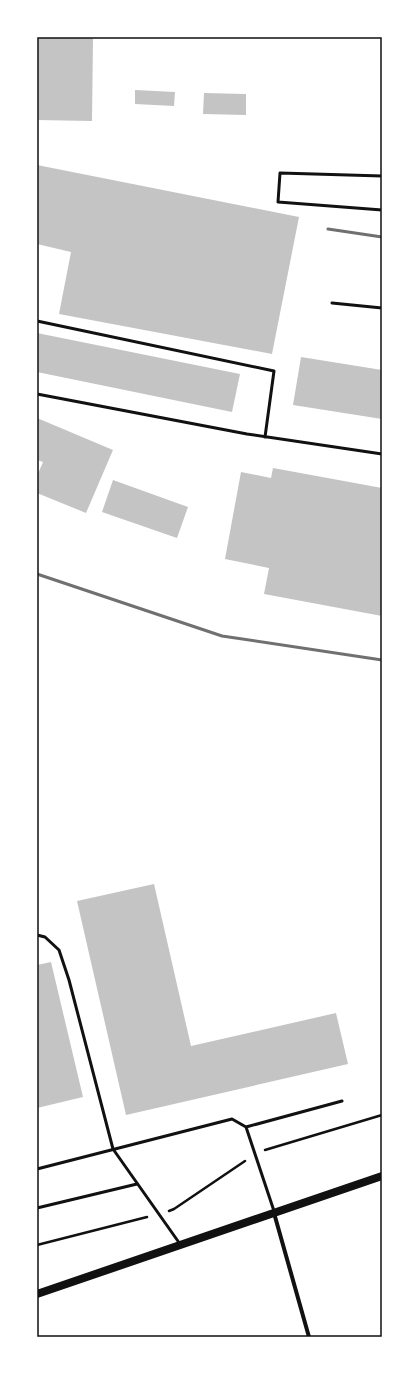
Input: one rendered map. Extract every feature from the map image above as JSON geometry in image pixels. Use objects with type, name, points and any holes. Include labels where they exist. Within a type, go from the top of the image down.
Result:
[{"type":"main road","points":[[37,1294],[382,1176]]},
{"type":"street","points":[[274,1213],[309,1337]]},
{"type":"lane","points":[[382,176],[280,172],[278,202],[382,210]]},
{"type":"lane","points":[[332,303],[382,308]]},
{"type":"lane","points":[[37,320],[274,371],[265,437]]},
{"type":"lane","points":[[37,394],[265,437],[382,454]]},
{"type":"lane","points":[[37,935],[45,937],[59,950],[69,980],[113,1149],[181,1245]]},
{"type":"lane","points":[[37,1169],[232,1119],[246,1126],[342,1101]]},
{"type":"lane","points":[[246,1126],[274,1213]]},
{"type":"lane","points":[[37,1208],[137,1184]]},
{"type":"path","points":[[37,1245],[174,1209],[255,1154],[382,1115]]},
{"type":"building","points":[[37,37],[93,37],[92,121],[37,120]]},
{"type":"building","points":[[135,90],[175,92],[174,106],[135,104]]},
{"type":"building","points":[[204,93],[246,94],[246,115],[203,114]]},
{"type":"building","points":[[37,165],[299,217],[272,354],[59,314],[71,252],[37,244]]},
{"type":"building","points":[[37,333],[240,374],[232,412],[37,372]]},
{"type":"building","points":[[301,357],[382,370],[382,419],[293,405]]},
{"type":"building","points":[[37,418],[113,450],[86,513],[37,493],[37,476],[43,462],[37,460]]},
{"type":"building","points":[[273,468],[382,488],[382,616],[264,594],[269,568],[225,559],[241,472],[271,478]]},
{"type":"building","points":[[113,480],[188,507],[177,538],[102,512]]},
{"type":"building","points":[[154,884],[191,1046],[336,1013],[348,1064],[126,1115],[77,901]]},
{"type":"building","points":[[51,962],[83,1097],[37,1108],[37,965]]},
{"type":"railway","points":[[328,229],[382,237]]},
{"type":"railway","points":[[37,574],[222,636],[382,660]]}]
